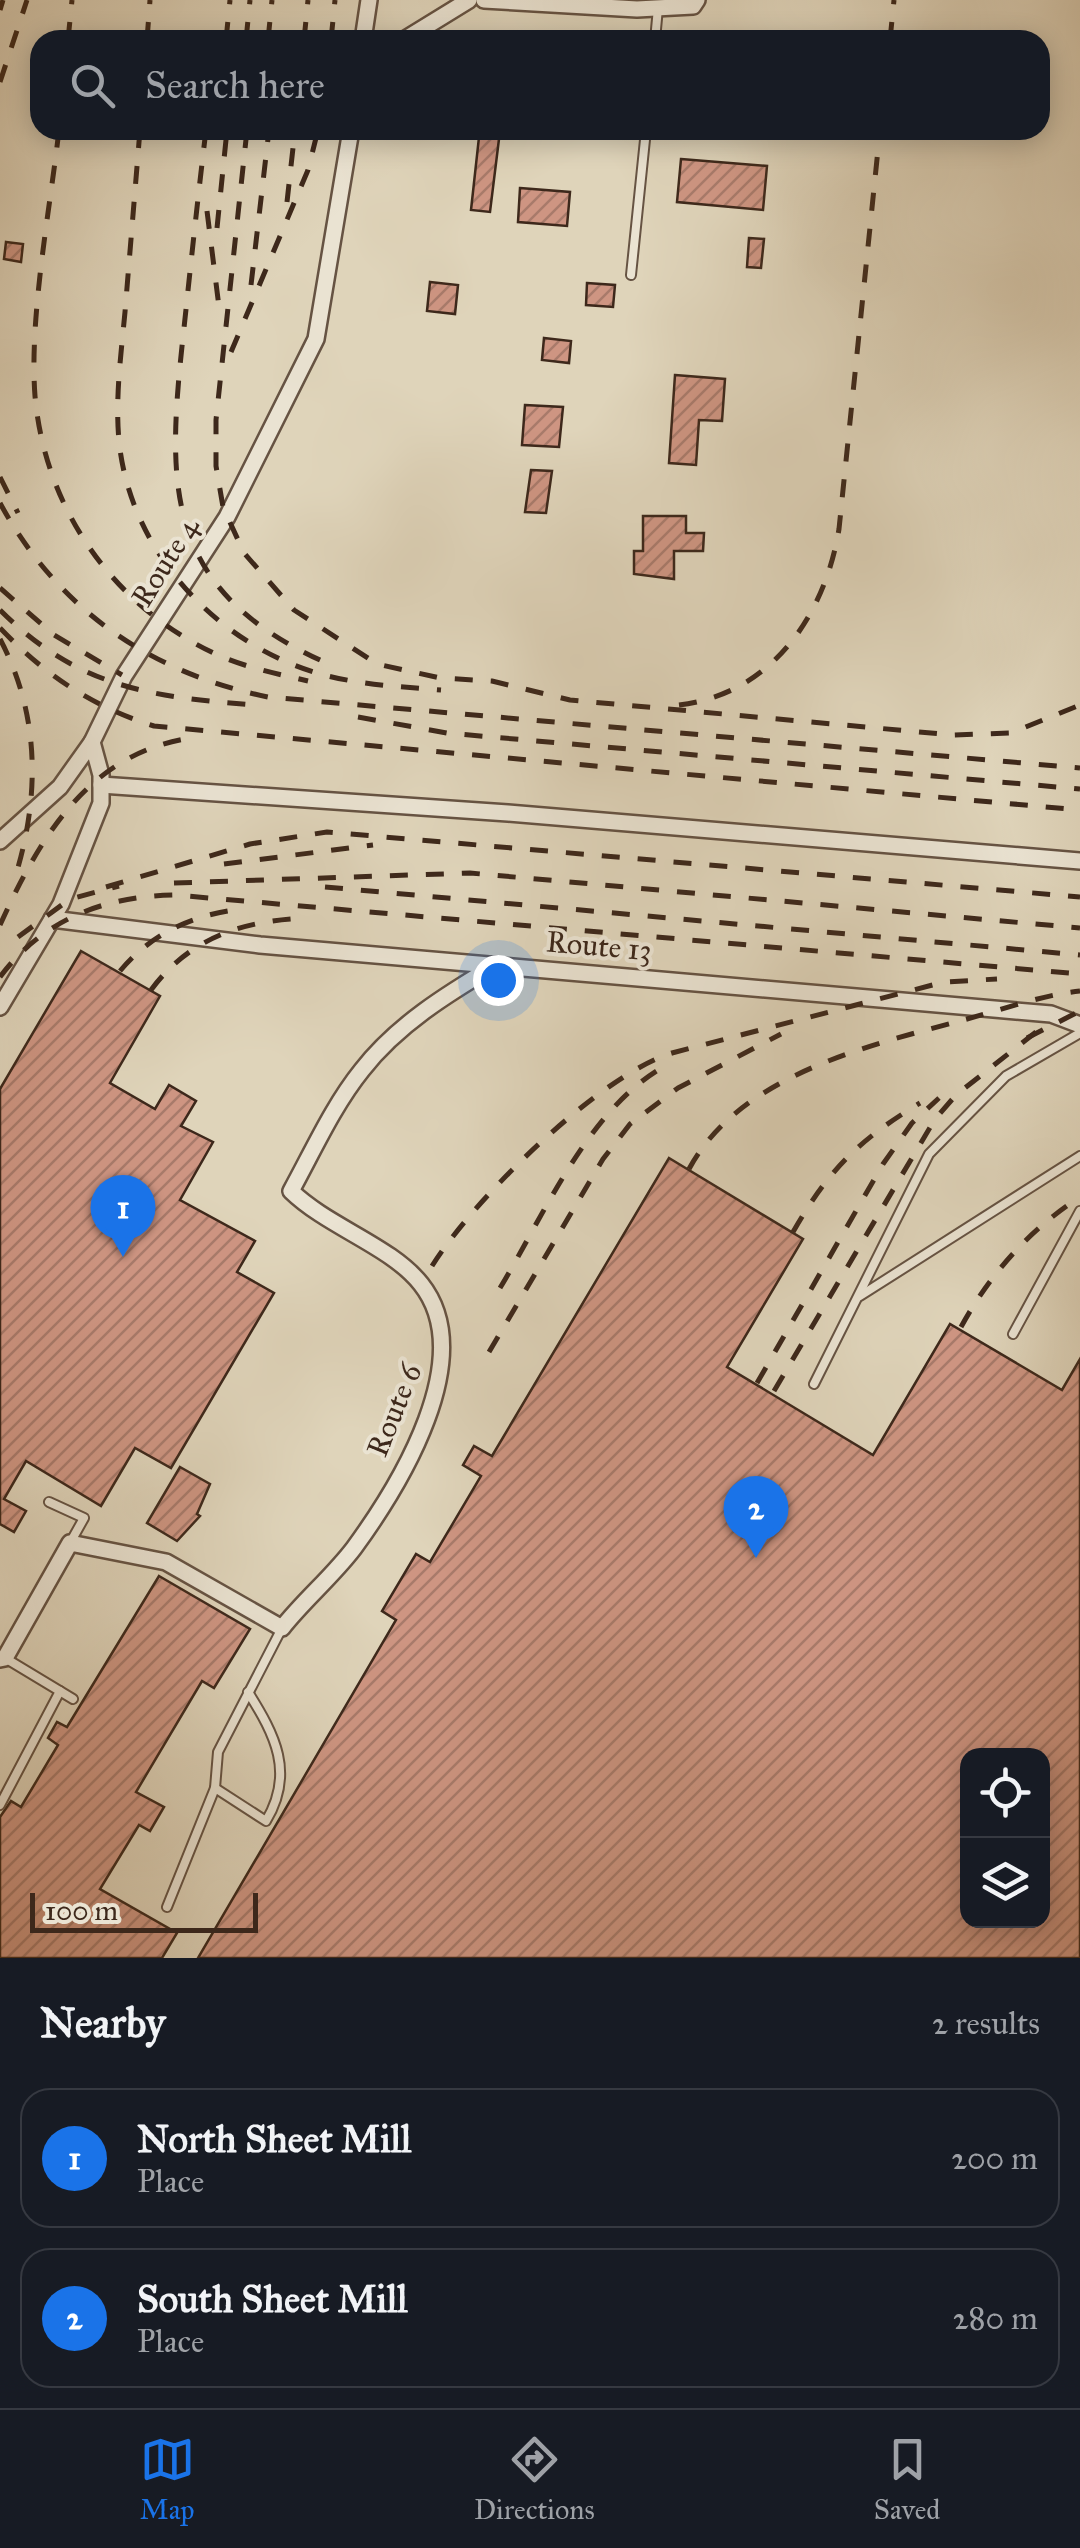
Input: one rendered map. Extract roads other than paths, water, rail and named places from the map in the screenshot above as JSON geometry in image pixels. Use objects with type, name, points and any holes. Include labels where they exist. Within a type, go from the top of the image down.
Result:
[{"type":"street","points":[[364,30],[369,0]]},
{"type":"street","points":[[420,30],[468,0]]},
{"type":"street","points":[[484,0],[658,8],[693,6],[697,0]]},
{"type":"street","name":"Route 4","points":[[0,841],[60,787],[92,742],[124,676],[227,517],[316,339],[349,140]]},
{"type":"street","points":[[0,1007],[52,919],[100,803],[101,785],[92,742]]},
{"type":"street","points":[[101,785],[508,813],[1080,861]]},
{"type":"street","name":"Route 13","points":[[52,919],[217,941],[1034,1013],[1080,1025]]},
{"type":"street","name":"Route 6","points":[[282,1628],[334,1572],[372,1521],[422,1427],[445,1354],[438,1314],[413,1275],[340,1230],[291,1191],[368,1062],[417,1016],[496,965]]},
{"type":"street","points":[[3,1659],[70,1543],[166,1562],[282,1628]]},
{"type":"lane","points":[[656,30],[658,8]]},
{"type":"lane","points":[[631,276],[645,140]]},
{"type":"lane","points":[[814,1384],[930,1154],[951,1128],[1023,1063],[1080,1033]]},
{"type":"lane","points":[[858,1298],[1080,1156]]},
{"type":"lane","points":[[1013,1334],[1080,1211]]},
{"type":"lane","points":[[49,1502],[84,1518],[70,1543]]},
{"type":"lane","points":[[167,1906],[215,1788],[218,1752],[282,1628]]},
{"type":"lane","points":[[3,1659],[73,1700]]},
{"type":"lane","points":[[0,1805],[60,1692]]},
{"type":"lane","points":[[215,1788],[266,1820],[275,1806],[282,1776],[281,1756],[272,1731],[248,1692]]},
{"type":"railway","points":[[0,10],[3,0]]},
{"type":"railway","points":[[0,82],[27,0]]},
{"type":"railway","points":[[69,30],[72,0]]},
{"type":"railway","points":[[148,30],[150,0]]},
{"type":"railway","points":[[227,30],[230,0]]},
{"type":"railway","points":[[247,30],[250,0]]},
{"type":"railway","points":[[269,30],[272,0]]},
{"type":"railway","points":[[305,30],[308,0]]},
{"type":"railway","points":[[332,30],[335,0]]},
{"type":"railway","points":[[891,30],[894,0]]},
{"type":"railway","points":[[58,140],[38,298],[35,396],[53,478],[70,516],[118,583],[148,612],[182,636],[231,660],[308,681]]},
{"type":"railway","points":[[139,140],[118,409],[127,482],[141,521],[161,557],[187,590],[251,644],[288,663],[328,676],[441,690]]},
{"type":"railway","points":[[205,140],[178,383],[177,481],[186,524],[203,563],[230,599],[269,632],[322,661]]},
{"type":"railway","points":[[217,228],[226,140]]},
{"type":"railway","points":[[246,140],[216,420],[216,466],[223,507],[244,553],[294,610],[377,664],[440,678],[492,681],[570,700],[953,735],[1011,733],[1080,705]]},
{"type":"railway","points":[[251,285],[268,140]]},
{"type":"railway","points":[[287,202],[294,140]]},
{"type":"railway","points":[[231,352],[308,170],[316,140]]},
{"type":"railway","points":[[679,705],[712,698],[767,667],[807,620],[832,561],[839,529],[879,140]]},
{"type":"railway","points":[[207,211],[220,315]]},
{"type":"railway","points":[[0,477],[18,513]]},
{"type":"railway","points":[[0,503],[50,575],[112,631],[185,672],[268,697],[1080,768]]},
{"type":"railway","points":[[0,588],[54,635],[122,675]]},
{"type":"railway","points":[[0,610],[29,636],[87,672],[148,692],[254,705]]},
{"type":"railway","points":[[0,628],[70,687],[110,709],[154,726],[1080,810]]},
{"type":"railway","points":[[0,639],[22,695],[32,753],[30,812],[17,871]]},
{"type":"railway","points":[[358,717],[447,733],[1080,789]]},
{"type":"railway","points":[[0,925],[50,832],[96,781],[123,761],[155,747],[191,738]]},
{"type":"railway","points":[[106,887],[250,844],[327,832],[1080,897]]},
{"type":"railway","points":[[224,864],[373,845]]},
{"type":"railway","points":[[174,883],[470,873],[1080,928]]},
{"type":"railway","points":[[18,937],[70,899],[119,886]]},
{"type":"railway","points":[[325,887],[1080,955]]},
{"type":"railway","points":[[0,977],[36,940],[77,915],[124,900],[175,895],[1080,974]]},
{"type":"railway","points":[[120,971],[146,946],[174,928],[241,909]]},
{"type":"railway","points":[[151,990],[183,957],[220,935],[262,923],[308,918]]},
{"type":"railway","points":[[432,1266],[476,1208],[540,1143],[574,1113],[642,1066],[672,1053],[944,982],[997,979]]},
{"type":"railway","points":[[689,1169],[712,1136],[740,1109],[811,1068],[890,1040],[1080,991]]},
{"type":"railway","points":[[1027,1038],[1080,1011]]},
{"type":"railway","points":[[774,1391],[935,1119],[956,1095],[1036,1032]]},
{"type":"railway","points":[[489,1352],[603,1159],[630,1124],[678,1088],[781,1034]]},
{"type":"railway","points":[[500,1288],[590,1137],[612,1109],[663,1067]]},
{"type":"railway","points":[[757,1383],[883,1164],[912,1123],[939,1098]]},
{"type":"railway","points":[[793,1232],[819,1190],[847,1158],[879,1130],[920,1103]]},
{"type":"railway","points":[[961,1327],[1012,1255],[1080,1197]]},
{"type":"place","name":"North Sheet Mill","points":[[123,1257]]},
{"type":"place","name":"South Sheet Mill","points":[[756,1558]]}]
